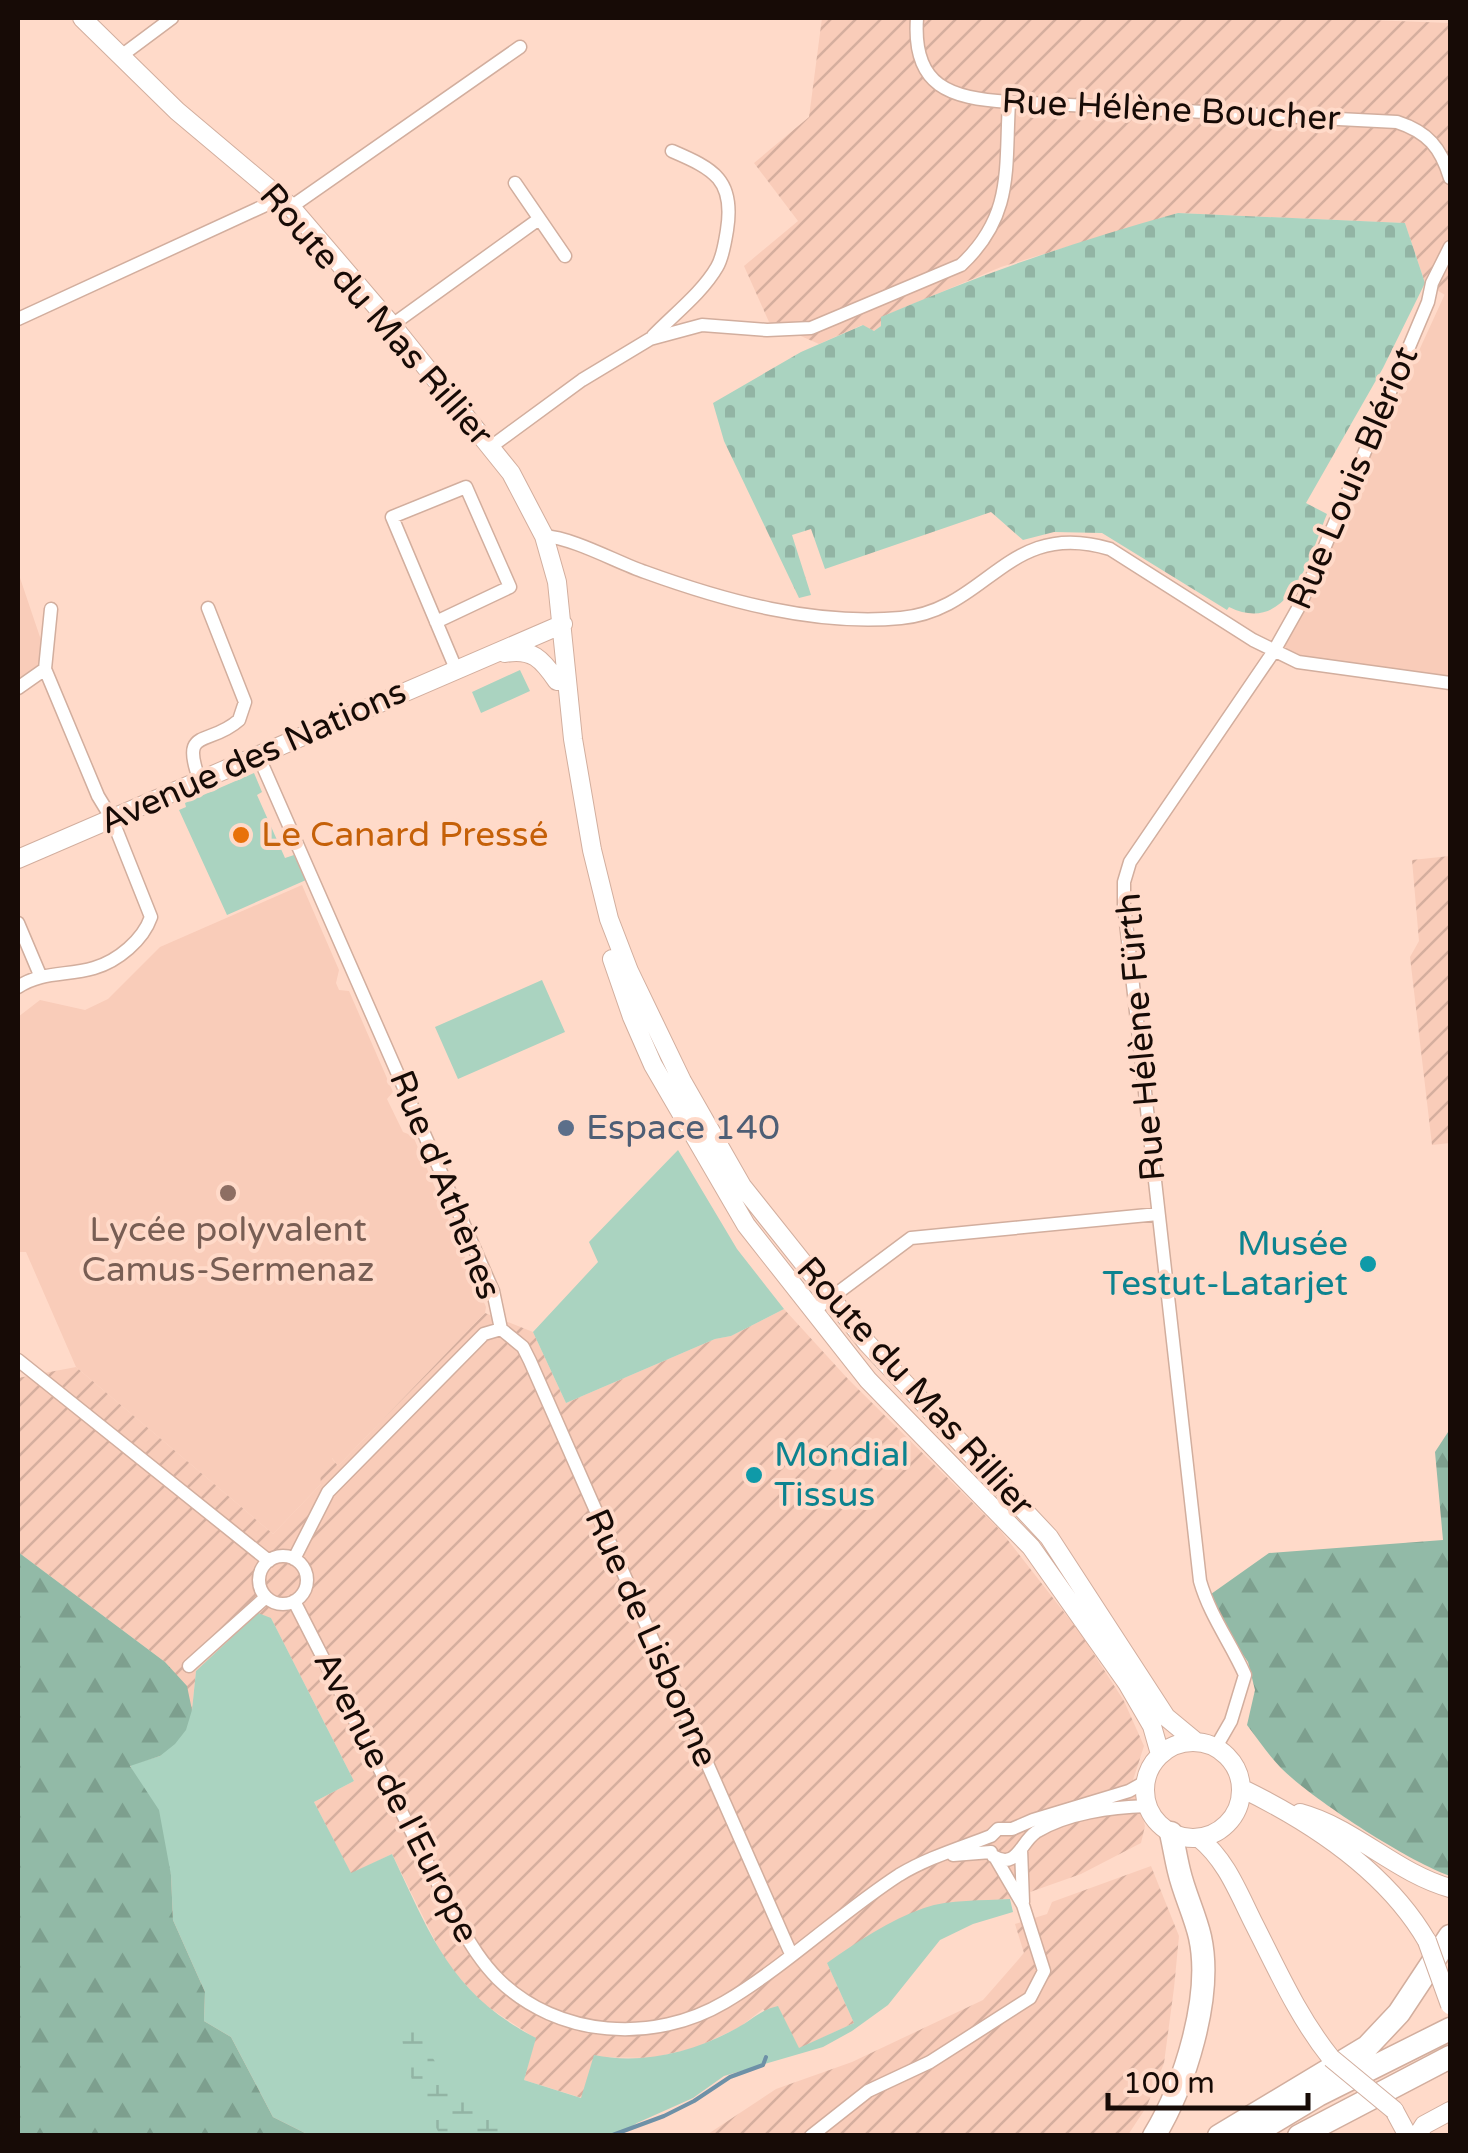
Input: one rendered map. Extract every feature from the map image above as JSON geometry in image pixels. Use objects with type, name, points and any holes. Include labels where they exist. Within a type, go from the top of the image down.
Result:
[{"type":"highway","points":[[1154,2136],[1179,2082],[1191,2044],[1204,1964],[1200,1936],[1171,1834]]},
{"type":"highway","points":[[1219,2136],[1368,2047],[1398,2013],[1450,1936]]},
{"type":"highway","points":[[1250,2136],[1450,2028]]},
{"type":"highway","points":[[1299,2136],[1450,2057]]},
{"type":"main road","name":"Route du Mas Rillier","points":[[82,18],[177,111],[286,203],[492,446],[524,494],[549,555],[573,739],[592,850],[609,919],[628,972],[682,1082],[742,1186],[867,1343],[1049,1537],[1166,1717],[1195,1741]]},
{"type":"main road","name":"Route du Mas Rillier","points":[[558,625],[557,681],[576,820],[592,896],[632,1017],[653,1065],[746,1225],[868,1380],[1031,1547],[1127,1684],[1152,1726],[1160,1754]]},
{"type":"main road","name":"Avenue des Nations","points":[[18,859],[558,625]]},
{"type":"main road","name":"Avenue des Nations","points":[[490,656],[530,651],[557,681]]},
{"type":"main road","points":[[1198,1838],[1225,1826],[1240,1802],[1241,1788],[1234,1764],[1216,1747],[1182,1742],[1160,1754],[1150,1766],[1145,1782],[1147,1806],[1171,1834],[1198,1838],[1215,1852],[1313,2035],[1331,2058],[1394,2110],[1408,2136]]},
{"type":"main road","points":[[1241,1788],[1346,1832],[1433,1883],[1450,1888]]},
{"type":"main road","points":[[1280,1807],[1377,1880],[1406,1909],[1426,1941],[1450,2005]]},
{"type":"main road","points":[[1450,1997],[1450,2015]]},
{"type":"main road","points":[[1417,2136],[1424,2125],[1450,2111]]},
{"type":"street","points":[[121,56],[172,18]]},
{"type":"street","name":"Rue Hélène Boucher","points":[[916,18],[920,57],[943,90],[975,100],[1398,122],[1417,128],[1434,142],[1450,178]]},
{"type":"street","points":[[18,320],[286,203],[520,47]]},
{"type":"street","points":[[492,446],[594,372],[650,339],[702,325],[767,330],[811,328],[960,265],[980,247],[995,225],[1003,200],[1009,102]]},
{"type":"street","points":[[650,339],[718,266],[730,211],[728,192],[720,178],[705,165],[672,151]]},
{"type":"street","points":[[514,183],[565,256]]},
{"type":"street","points":[[392,325],[540,219]]},
{"type":"street","name":"Rue Louis Blériot","points":[[1274,652],[1301,602],[1450,247]]},
{"type":"street","points":[[436,622],[510,587],[466,486],[392,517],[436,622],[456,669]]},
{"type":"street","points":[[544,536],[758,607],[852,618],[928,614],[955,602],[1016,555],[1062,542],[1088,542],[1110,549],[1274,652],[1315,665],[1450,684]]},
{"type":"street","points":[[200,781],[191,750],[197,742],[240,720],[245,702],[208,608]]},
{"type":"street","points":[[18,987],[40,976],[95,968],[126,951],[146,932],[151,916],[44,669],[52,609]]},
{"type":"street","name":"Rue Hélène Fürth","points":[[1216,1747],[1236,1708],[1245,1676],[1234,1650],[1208,1610],[1200,1581],[1124,882],[1130,862],[1274,652]]},
{"type":"street","points":[[18,688],[44,669]]},
{"type":"street","name":"Rue d'Athènes","points":[[258,755],[493,1291],[501,1329],[484,1334],[328,1492],[294,1559]]},
{"type":"street","points":[[18,923],[40,976]]},
{"type":"street","points":[[812,1312],[910,1238],[1158,1214]]},
{"type":"street","name":"Rue de Lisbonne","points":[[501,1329],[523,1346],[530,1361],[792,1954]]},
{"type":"street","points":[[18,1360],[269,1561]]},
{"type":"street","points":[[281,1556],[294,1559],[306,1572],[306,1589],[294,1601],[279,1604],[266,1597],[259,1582],[263,1566],[281,1556]]},
{"type":"street","points":[[190,1666],[266,1597]]},
{"type":"street","name":"Avenue de l'Europe","points":[[294,1601],[479,1958],[501,1982],[542,2010],[573,2023],[608,2029],[652,2028],[714,2008],[900,1875],[991,1836]]},
{"type":"street","points":[[811,2136],[868,2091],[930,2062],[1030,1998],[1044,1972],[1023,1905],[993,1855],[991,1836],[1003,1828],[1012,1830],[1129,1791],[1145,1782]]},
{"type":"street","points":[[993,1855],[1008,1860],[1016,1857],[1021,1846],[1038,1831],[1060,1822],[1086,1814],[1147,1806]]},
{"type":"street","points":[[1012,1830],[1021,1846],[1023,1905]]},
{"type":"street","name":"Avenue de l'Europe","points":[[926,1861],[948,1855],[993,1855]]},
{"type":"shaded area","points":[[822,18],[1315,18],[1450,23],[1450,283],[1445,295],[1425,283],[1405,223],[1178,213],[1001,267],[882,317],[881,326],[874,331],[862,325],[819,344],[769,322],[744,266],[798,221],[754,163],[809,117]]},
{"type":"shaded area","points":[[1450,283],[1450,682],[1330,668],[1282,649]]},
{"type":"shaded area","points":[[18,572],[41,640],[38,674],[18,683]]},
{"type":"shaded area","points":[[1450,856],[1450,1143],[1432,1145],[1410,957],[1419,941],[1412,860]]},
{"type":"shaded area","name":"Lycée polyvalent Camus-Sermenaz","points":[[302,885],[339,970],[339,990],[349,991],[393,1092],[387,1099],[403,1132],[413,1136],[486,1307],[485,1313],[338,1466],[332,1458],[321,1484],[273,1534],[76,1367],[26,1252],[18,1252],[18,1017],[40,1000],[85,1010],[108,999],[160,947]]},
{"type":"shaded area","points":[[784,1309],[848,1379],[1000,1530],[1081,1634],[1124,1701],[1144,1746],[1133,1780],[1145,1826],[1141,1843],[1081,1874],[1010,1899],[949,1903],[827,1963],[854,2023],[798,2049],[763,2009],[740,2027],[695,2048],[651,2058],[599,2057],[582,2098],[524,2080],[535,2038],[482,2003],[446,1963],[392,1854],[351,1874],[314,1802],[354,1781],[271,1618],[196,1671],[192,1710],[165,1662],[18,1552],[18,1378],[76,1367],[273,1534],[321,1484],[319,1461],[330,1456],[338,1466],[485,1313],[533,1332],[566,1403],[715,1339],[731,1336]]},
{"type":"shaded area","points":[[1151,1866],[1179,1936],[1164,2063],[1147,2106],[1128,2135],[705,2136],[776,2089],[852,2062],[983,2000],[1024,1953],[1015,1924],[1047,1914],[1052,1902]]},
{"type":"green space","points":[[1178,213],[1405,223],[1425,283],[1383,368],[1306,503],[1327,514],[1305,569],[1282,602],[1268,611],[1250,613],[1229,607],[1227,610],[1102,533],[1054,532],[1023,540],[991,512],[825,569],[811,529],[792,535],[811,595],[799,598],[724,441],[713,403],[801,352],[863,325],[874,331],[881,326],[881,317],[917,302],[1028,260]]},
{"type":"green space","points":[[520,670],[530,691],[481,713],[472,692]]},
{"type":"green space","points":[[254,773],[262,792],[257,795],[285,858],[294,855],[306,880],[227,915],[179,810],[186,807],[185,803]]},
{"type":"green space","points":[[542,980],[565,1032],[458,1079],[435,1027]]},
{"type":"green space","points":[[678,1150],[737,1249],[784,1309],[731,1336],[715,1339],[566,1403],[533,1332],[598,1262],[589,1242]]},
{"type":"green space","points":[[1450,1429],[1450,1876],[1362,1828],[1276,1763],[1247,1725],[1255,1690],[1248,1662],[1204,1599],[1269,1553],[1443,1540],[1435,1452]]},
{"type":"green space","points":[[18,1552],[165,1662],[187,1686],[192,1710],[186,1730],[160,1756],[130,1766],[159,1810],[171,1875],[173,1920],[205,1992],[204,2021],[231,2037],[273,2117],[309,2135],[18,2135]]},
{"type":"green space","points":[[258,1613],[271,1618],[354,1781],[314,1802],[351,1873],[392,1854],[432,1937],[463,1982],[507,2021],[536,2038],[524,2080],[581,2098],[594,2055],[631,2058],[686,2050],[778,2006],[799,2048],[854,2023],[827,1963],[862,1940],[911,1913],[944,1903],[1010,1899],[1013,1912],[973,1924],[940,1940],[888,2005],[852,2031],[823,2047],[724,2076],[693,2098],[619,2135],[309,2135],[273,2117],[231,2037],[204,2021],[205,1992],[173,1920],[171,1875],[130,1765],[160,1756],[192,1710],[196,1671]]},
{"type":"green space","points":[[410,2020],[443,2075],[485,2115],[525,2135],[440,2135],[413,2084],[399,2029]]},
{"type":"waterway","points":[[610,2136],[694,2101],[730,2077],[763,2065],[766,2057]]},
{"type":"place","name":"Le Canard Pressé","points":[[241,835]]},
{"type":"place","name":"Espace 140","points":[[566,1128]]},
{"type":"place","name":"Lycée polyvalent Camus-Sermenaz","points":[[228,1193]]},
{"type":"place","name":"Musée Testut-Latarjet","points":[[1368,1264]]},
{"type":"place","name":"Mondial Tissus","points":[[754,1475]]}]
